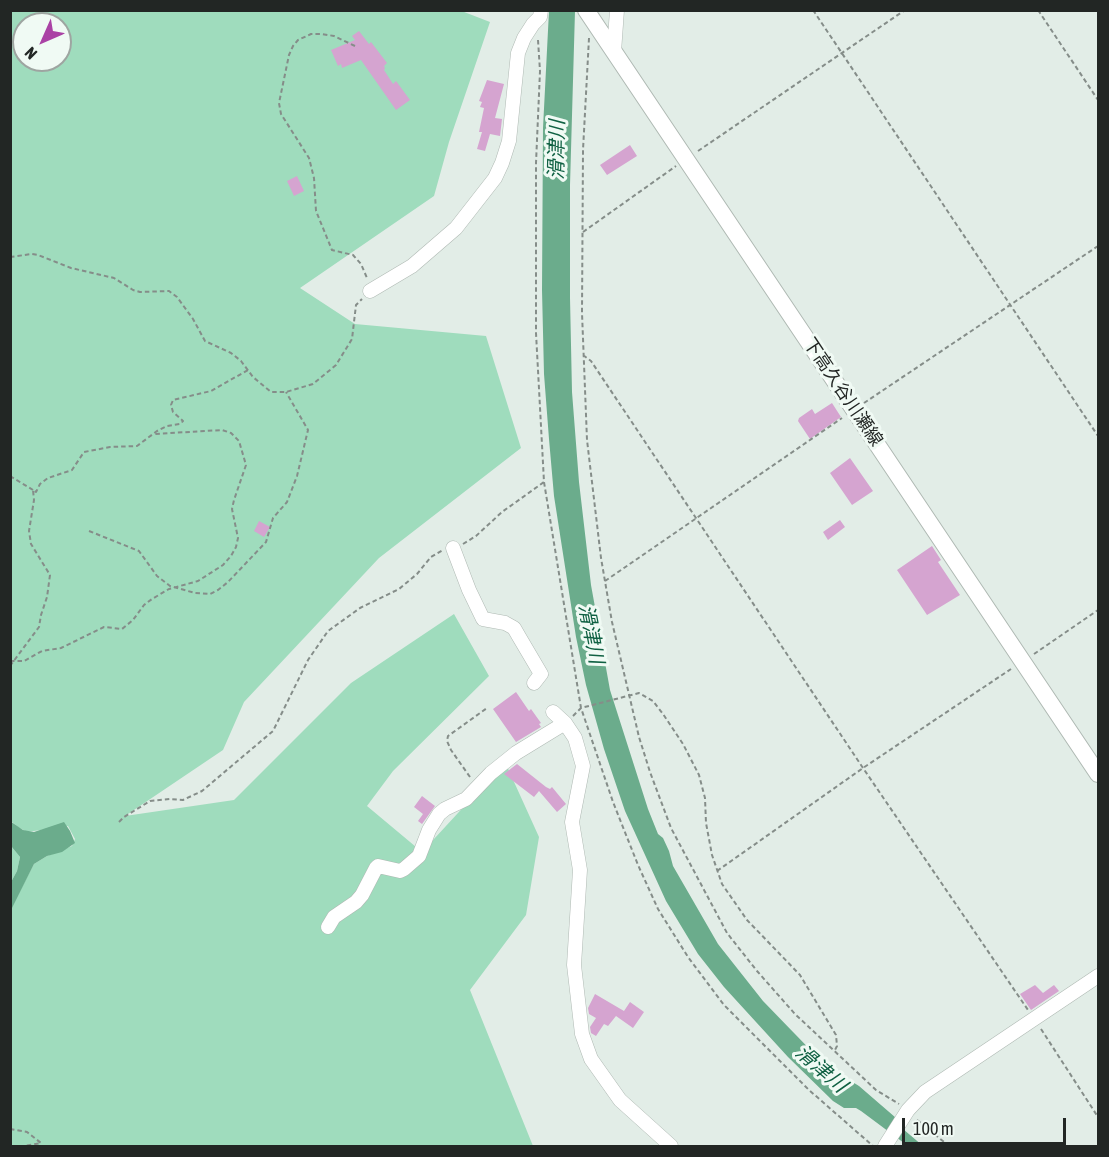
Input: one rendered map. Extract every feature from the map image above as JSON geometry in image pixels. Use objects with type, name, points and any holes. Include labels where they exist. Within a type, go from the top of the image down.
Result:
[{"type":"main road","name":"下高久谷川瀬線","points":[[586,10],[1098,774]]},
{"type":"street","points":[[614,52],[617,10]]},
{"type":"street","points":[[370,291],[412,266],[456,228],[495,178],[509,141],[518,53],[524,38],[541,14]]},
{"type":"street","points":[[453,548],[483,619],[505,623],[514,628],[518,634],[541,674],[534,683]]},
{"type":"street","points":[[553,712],[565,723],[577,745],[583,766],[572,822],[580,870],[574,965],[582,1034],[591,1059],[620,1100],[663,1144]]},
{"type":"street","points":[[328,927],[334,917],[356,902],[378,866],[400,871],[419,856],[429,830],[439,814],[466,799],[516,753],[565,723]]},
{"type":"street","points":[[885,1146],[907,1112],[925,1092],[1098,976]]},
{"type":"path","points":[[813,10],[1098,436]]},
{"type":"path","points":[[583,232],[687,158],[905,10]]},
{"type":"path","points":[[1038,10],[1098,100]]},
{"type":"path","points":[[541,14],[538,44],[540,71],[536,163],[536,333],[544,482],[581,708],[613,802],[658,909],[688,957],[724,1005],[808,1090],[873,1146]]},
{"type":"path","points":[[599,28],[589,38],[583,150],[583,355],[587,440],[601,558],[620,662],[630,694],[639,737],[671,828],[727,933],[795,1014],[834,1052],[876,1090],[949,1146]]},
{"type":"path","points":[[10,257],[38,255],[71,268],[114,278],[140,292],[170,291],[194,319],[205,341],[231,353],[271,392],[285,392],[313,384],[336,365],[352,339],[356,304],[370,291],[368,281],[357,260],[346,252],[332,250],[316,211],[314,178],[309,158],[281,114],[279,103],[290,55],[298,40],[311,34],[322,34],[334,36],[355,46]]},
{"type":"path","points":[[583,355],[591,360],[1098,1117]]},
{"type":"path","points":[[10,476],[36,492],[40,484],[48,478],[72,470],[84,452],[111,447],[137,446],[166,426],[180,424],[183,421],[174,412],[171,405],[173,400],[211,392],[248,370]]},
{"type":"path","points":[[89,531],[139,551],[157,576],[174,588],[210,594],[218,590],[266,542],[273,518],[287,502],[297,476],[308,430],[285,392]]},
{"type":"path","points":[[12,661],[24,661],[42,651],[61,648],[104,627],[122,629],[133,620],[144,605],[174,588],[198,581],[224,565],[236,547],[238,538],[232,509],[246,465],[239,441],[231,433],[222,430],[153,434]]},
{"type":"path","points":[[119,822],[150,801],[183,800],[202,791],[273,731],[308,660],[328,631],[360,608],[399,589],[438,552],[453,548],[476,536],[502,512],[544,482]]},
{"type":"path","points":[[10,666],[39,627],[50,575],[31,544],[29,531],[34,500],[33,490]]},
{"type":"path","points":[[716,871],[863,768],[1098,610]]},
{"type":"path","points":[[585,707],[639,693],[653,701],[684,744],[695,764],[702,785],[706,823],[716,871],[722,884],[747,920],[807,985],[836,1035],[837,1046],[834,1052]]},
{"type":"path","points":[[481,784],[466,773],[447,741],[448,736],[488,708]]},
{"type":"path","points":[[10,1129],[27,1132],[41,1143],[24,1146]]},
{"type":"shaded area","points":[[459,10],[490,22],[449,142],[434,196],[300,288],[355,324],[486,336],[521,448],[379,558],[244,702],[223,750],[125,816],[234,800],[351,683],[454,614],[489,676],[393,771],[367,806],[422,852],[505,762],[539,837],[526,915],[470,990],[533,1146],[11,1146],[10,910],[34,864],[72,846],[75,839],[68,826],[27,832],[11,821],[11,11]]},
{"type":"shaded area","points":[[11,846],[20,857],[17,871],[11,882]]},
{"type":"water","name":"滑津川","points":[[549,11],[575,11],[570,185],[572,392],[579,482],[591,585],[610,690],[648,809],[658,834],[663,838],[669,851],[673,866],[718,944],[763,1001],[825,1065],[859,1086],[903,1124],[903,1129],[923,1146],[908,1146],[856,1108],[844,1108],[833,1101],[788,1057],[724,987],[698,954],[666,901],[625,811],[604,749],[586,685],[576,637],[554,496],[544,374],[543,128]]},
{"type":"water","points":[[10,821],[23,830],[34,832],[64,822],[75,843],[62,852],[47,856],[34,864],[11,910],[11,882],[17,871],[20,857],[11,846]]},
{"type":"building","points":[[359,31],[387,63],[384,70],[393,84],[396,81],[410,100],[396,110],[361,60],[342,68],[341,64],[338,66],[331,50],[355,40],[352,36]]},
{"type":"building","points":[[487,80],[504,84],[495,118],[502,119],[500,136],[490,134],[485,151],[477,149],[482,132],[479,132],[484,108],[480,107],[482,102],[479,101]]},
{"type":"building","points":[[630,145],[637,156],[607,175],[600,165]]},
{"type":"building","points":[[297,176],[304,191],[294,196],[287,181]]},
{"type":"building","points":[[832,403],[841,417],[810,439],[798,421],[799,418],[812,409],[815,414]]},
{"type":"building","points":[[850,458],[873,491],[852,505],[830,473]]},
{"type":"building","points":[[840,520],[845,527],[828,540],[823,532]]},
{"type":"building","points":[[259,521],[270,527],[264,537],[254,531]]},
{"type":"building","points":[[932,546],[941,560],[938,562],[960,595],[927,615],[897,570]]},
{"type":"building","points":[[516,692],[529,711],[531,709],[541,723],[539,724],[541,727],[516,742],[493,709]]},
{"type":"building","points":[[517,764],[546,787],[550,789],[552,787],[566,804],[557,812],[539,791],[534,797],[504,774]]},
{"type":"building","points":[[422,796],[435,806],[422,824],[418,821],[423,814],[414,807]]},
{"type":"building","points":[[1035,985],[1043,993],[1054,985],[1059,991],[1031,1010],[1020,994]]},
{"type":"building","points":[[595,994],[624,1011],[630,1002],[644,1012],[633,1028],[616,1016],[608,1026],[604,1024],[596,1036],[591,1033],[590,1027],[596,1018],[589,1014],[588,1008]]}]
